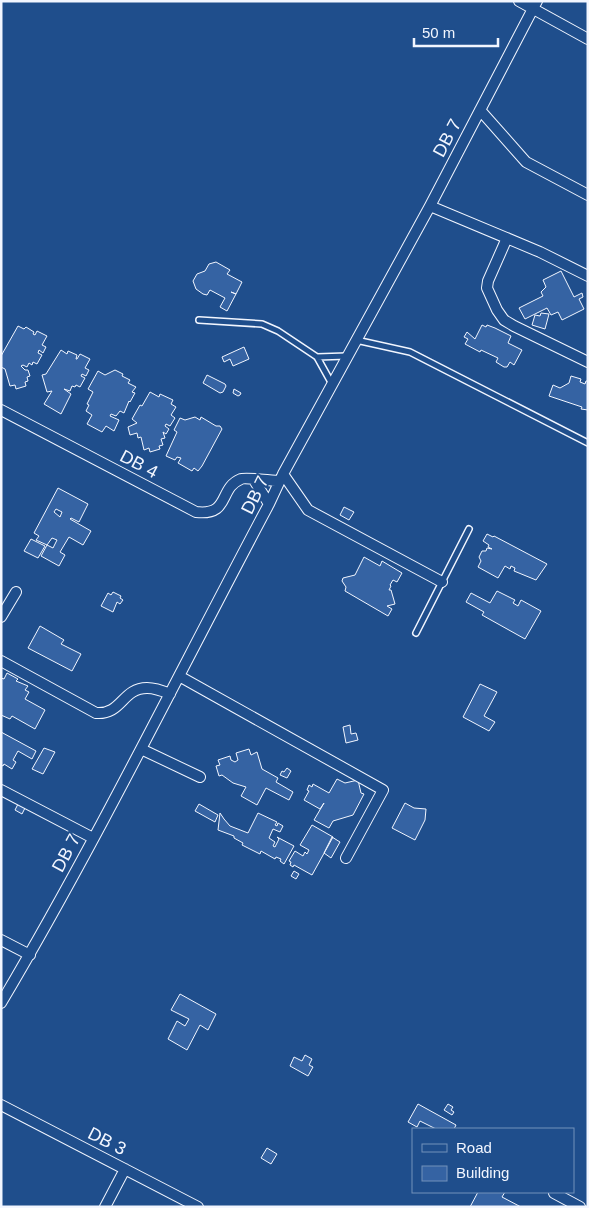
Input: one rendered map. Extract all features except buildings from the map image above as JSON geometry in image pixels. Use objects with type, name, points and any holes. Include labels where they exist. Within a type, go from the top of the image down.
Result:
[{"type":"street","points":[[519,1],[535,5],[588,39]]},
{"type":"street","name":"DB 7","points":[[1,1003],[30,955],[141,749],[282,478],[430,206],[535,5]]},
{"type":"street","points":[[480,110],[526,162],[588,195]]},
{"type":"street","points":[[430,206],[540,252],[588,276]]},
{"type":"street","points":[[507,238],[488,281],[487,288],[497,310],[504,320],[514,326],[588,362]]},
{"type":"street","name":"DB 4","points":[[1,410],[196,512],[212,512],[218,508],[234,483],[242,478],[254,480],[282,478]]},
{"type":"street","points":[[282,478],[308,510],[442,582]]},
{"type":"street","points":[[254,480],[269,504]]},
{"type":"street","points":[[1,617],[16,592]]},
{"type":"street","points":[[1,661],[96,713],[104,714],[116,709],[126,696],[141,689],[149,688],[170,694]]},
{"type":"street","points":[[179,676],[383,790],[346,858]]},
{"type":"street","points":[[141,749],[200,777]]},
{"type":"street","points":[[1,790],[93,838]]},
{"type":"street","points":[[1,940],[30,955]]},
{"type":"street","name":"DB 3","points":[[1,1105],[198,1207]]},
{"type":"street","points":[[105,1207],[125,1169]]},
{"type":"street","points":[[554,1193],[580,1207]]},
{"type":"lane","points":[[199,320],[262,324],[278,331],[318,357],[332,384]]},
{"type":"lane","points":[[356,340],[410,352],[588,443]]},
{"type":"lane","points":[[318,357],[348,356]]},
{"type":"lane","points":[[416,633],[469,529]]}]
